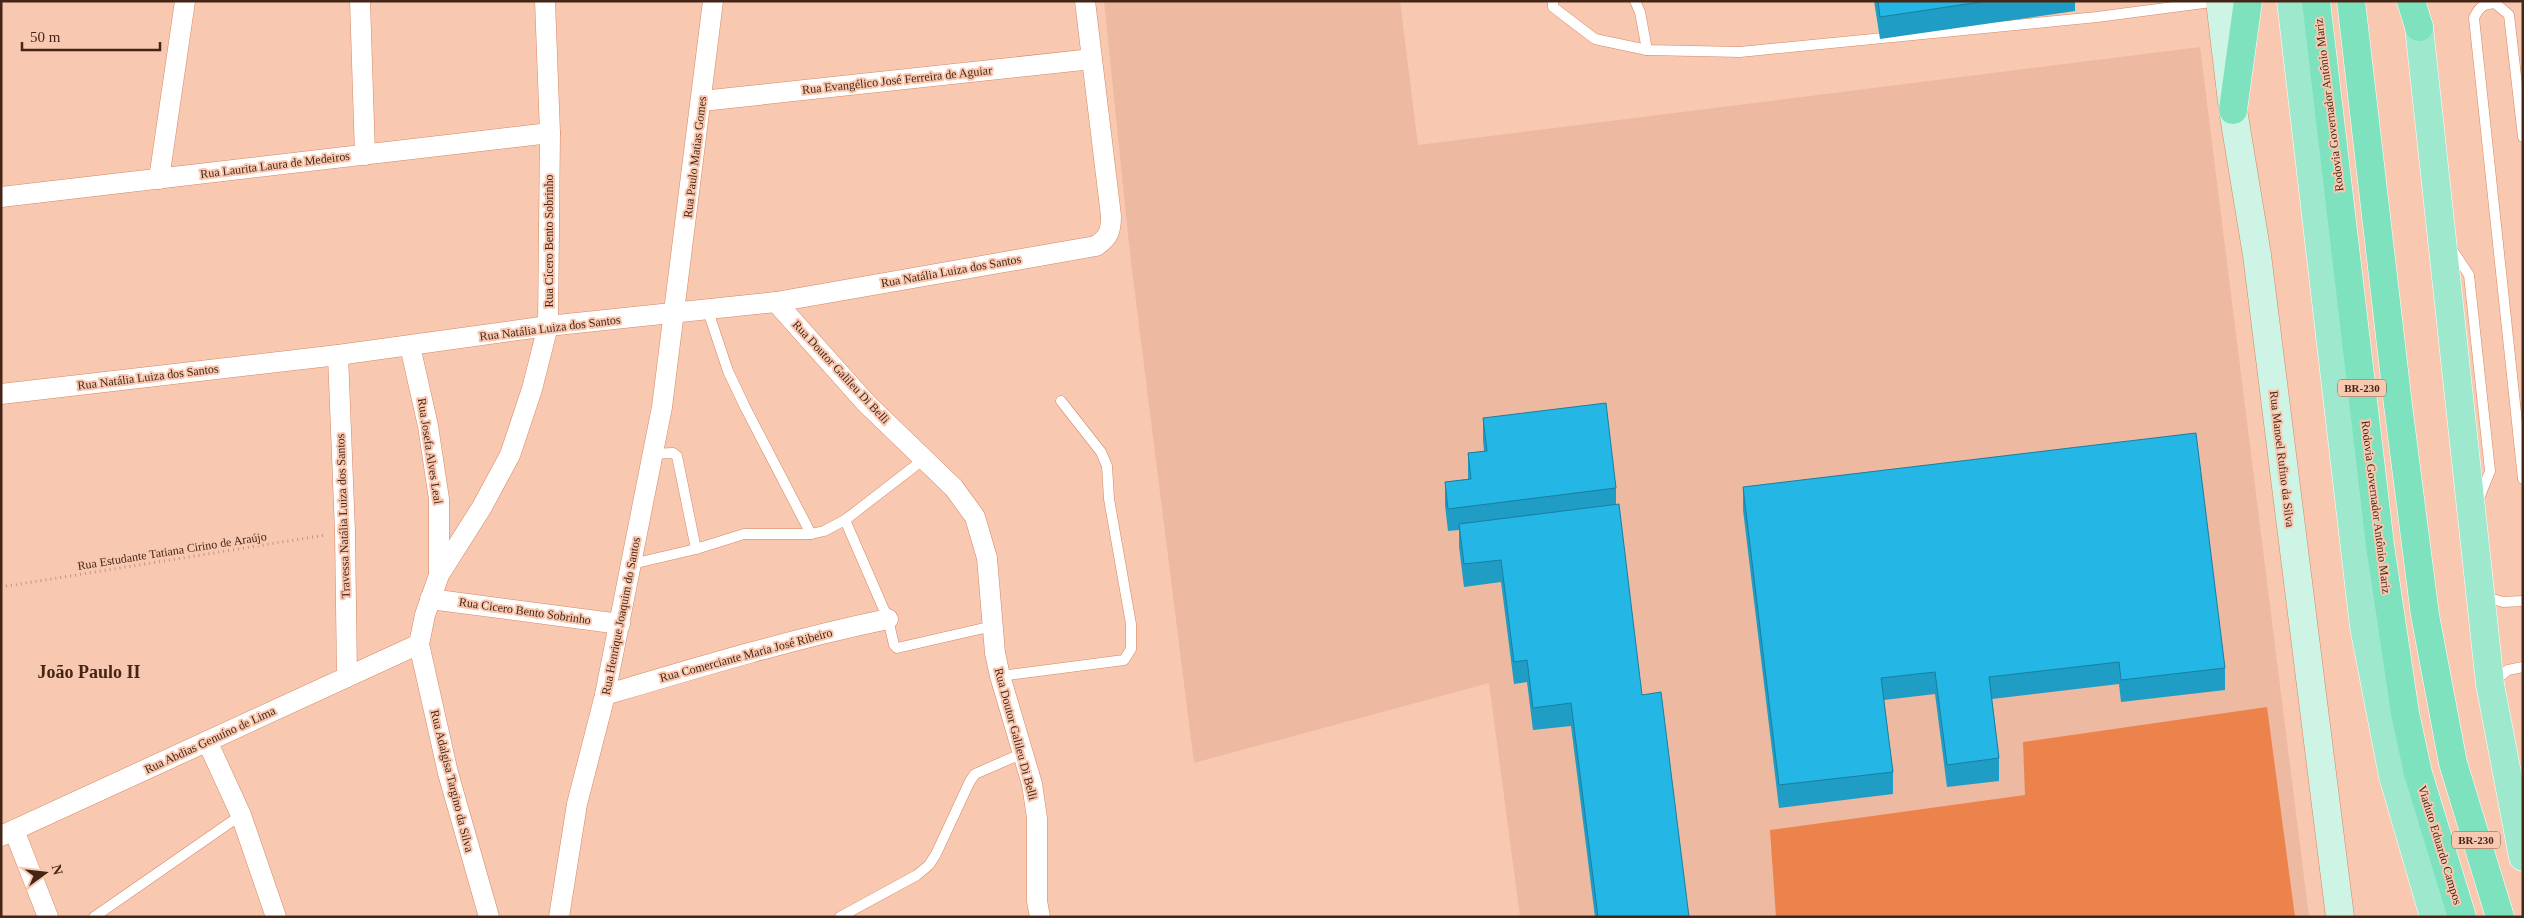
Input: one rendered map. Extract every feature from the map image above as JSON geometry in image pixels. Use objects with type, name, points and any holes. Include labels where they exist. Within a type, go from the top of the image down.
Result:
[{"type":"highway","points":[[2233,110],[2248,1]]},
{"type":"highway","name":"Rodovia Governador Antônio Mariz","points":[[2316,1],[2380,546],[2405,713],[2405,775]]},
{"type":"highway","name":"BR-230","points":[[2351,1],[2398,405],[2425,616],[2453,763],[2500,917]]},
{"type":"highway","points":[[2411,1],[2418,27]]},
{"type":"highway","name":"Viaduto Eduardo Campos","points":[[2405,775],[2462,917]]},
{"type":"main road","name":"Rua Manoel Rufino da Silva","points":[[2220,1],[2233,110],[2257,255],[2340,917]]},
{"type":"main road","points":[[2291,1],[2364,627],[2405,775]]},
{"type":"main road","points":[[2418,27],[2490,684],[2523,857]]},
{"type":"main road","name":"Viaduto Eduardo Campos","points":[[2405,775],[2434,917]]},
{"type":"street","points":[[159,179],[185,1]]},
{"type":"street","points":[[360,1],[365,155]]},
{"type":"street","name":"Rua Cícero Bento Sobrinho","points":[[439,575],[482,507],[510,455],[532,389],[548,326],[550,133],[545,1]]},
{"type":"street","name":"Rua Paulo Matias Gomes","points":[[675,314],[713,1]]},
{"type":"street","points":[[1085,1],[1092,60]]},
{"type":"street","name":"Rua Evangélico José Ferreira de Aguiar","points":[[702,101],[1092,60]]},
{"type":"street","name":"Rua Natália Luiza dos Santos","points":[[1,394],[338,355],[548,326],[708,311],[776,302],[1096,246],[1108,236],[1111,230],[1111,216],[1092,60]]},
{"type":"street","name":"Rua Laurita Laura de Medeiros","points":[[1,197],[550,133]]},
{"type":"street","name":"Rua Doutor Galileu Di Belli","points":[[776,302],[866,403],[954,488],[975,517],[987,558],[1000,676],[1009,712],[1032,784],[1037,818],[1036,901],[1040,917]]},
{"type":"street","name":"Rua Henrique Joaquim do Santos","points":[[559,917],[577,804],[605,696],[632,564],[651,454],[662,407],[675,314]]},
{"type":"street","name":"Rua Josefa Alves Leal","points":[[410,346],[428,426],[438,499],[439,575],[430,599],[419,644]]},
{"type":"street","name":"Travessa Natália Luiza dos Santos","points":[[338,355],[345,532],[347,677]]},
{"type":"street","name":"Rua Cicero Bento Sobrinho","points":[[430,599],[620,624]]},
{"type":"street","name":"Rua Comerciante Maria José Ribeiro","points":[[605,696],[749,652],[888,619]]},
{"type":"street","name":"Rua Abdias Genuíno de Lima","points":[[8,833],[419,644]]},
{"type":"street","name":"Rua Adalgisa Targino da Silva","points":[[419,644],[448,773],[489,917]]},
{"type":"street","points":[[207,741],[241,815],[276,917]]},
{"type":"street","points":[[8,833],[48,917]]},
{"type":"lane","points":[[1553,1],[1553,7],[1595,39],[1647,50],[1740,52],[2096,18],[2220,1]]},
{"type":"lane","points":[[1635,1],[1640,12],[1647,50]]},
{"type":"lane","points":[[2523,137],[2509,15],[2502,7],[2495,4],[2485,4],[2477,10],[2474,18],[2523,479]]},
{"type":"lane","points":[[708,311],[728,371],[811,534]]},
{"type":"lane","points":[[1000,676],[1124,660],[1131,649],[1131,624],[1109,498],[1107,466],[1101,452],[1061,402]]},
{"type":"lane","points":[[651,454],[673,453],[677,456],[696,549]]},
{"type":"lane","points":[[632,564],[696,549],[744,534],[811,534],[824,531],[845,520],[924,458]]},
{"type":"lane","points":[[845,520],[888,619],[894,645],[899,648],[993,626]]},
{"type":"lane","points":[[2480,595],[2503,602],[2523,601]]},
{"type":"lane","points":[[2490,684],[2508,670],[2523,667]]},
{"type":"lane","points":[[840,917],[917,875],[936,854],[970,781],[976,774],[1023,753]]},
{"type":"lane","points":[[94,917],[241,815]]},
{"type":"path","name":"Rua Estudante Tatiana Cirino de Araújo","points":[[1,587],[345,532]]},
{"type":"shaded area","points":[[1104,1],[1400,1],[1418,145],[2200,47],[2309,917],[1520,917],[1489,683],[1194,763],[1130,254]]},
{"type":"shaded area","points":[[2267,707],[2295,917],[1776,917],[1770,830],[2025,795],[2023,742]]},
{"type":"building","points":[[1878,1],[1987,1],[1880,17]]},
{"type":"building","points":[[1606,403],[1616,488],[1448,509],[1445,482],[1471,479],[1468,453],[1487,451],[1483,418]]},
{"type":"building","points":[[2196,433],[2225,668],[2121,680],[2119,662],[1989,677],[1999,758],[1947,765],[1935,672],[1881,678],[1893,772],[1779,785],[1743,487]]},
{"type":"building","points":[[1619,504],[1642,695],[1661,692],[1689,917],[1598,917],[1571,703],[1533,708],[1527,660],[1514,662],[1501,560],[1464,564],[1459,524]]},
{"type":"district","name":"João Paulo II","points":[[89,672]]}]
